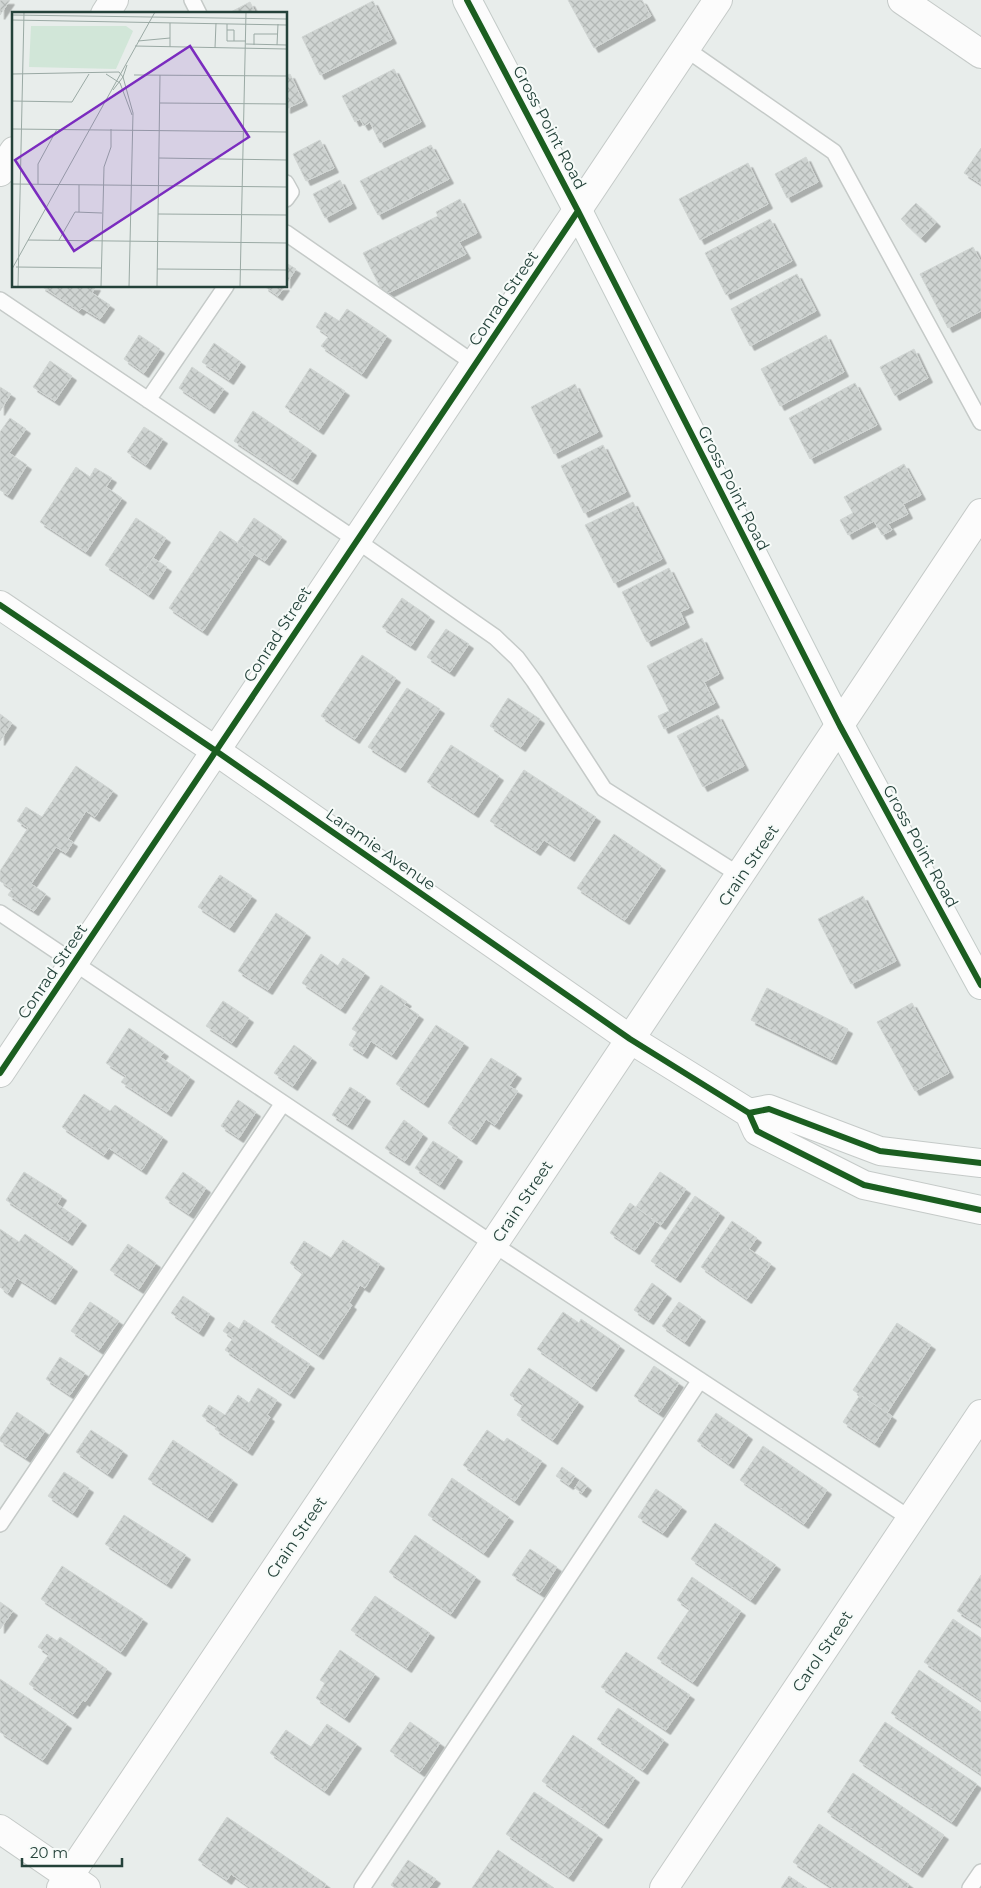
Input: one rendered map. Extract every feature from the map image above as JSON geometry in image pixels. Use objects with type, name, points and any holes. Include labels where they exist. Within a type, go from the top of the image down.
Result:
[{"type":"street","points":[[106,12],[114,0]]},
{"type":"street","name":"Gross Point Road","points":[[467,0],[578,211],[840,726],[981,985]]},
{"type":"street","name":"Conrad Street","points":[[0,1073],[718,0]]},
{"type":"street","points":[[902,0],[981,54]]},
{"type":"street","points":[[0,172],[12,154]]},
{"type":"street","name":"Crain Street","points":[[72,1884],[493,1244],[741,876],[981,513]]},
{"type":"street","name":"Laramie Avenue","points":[[0,605],[630,1039],[749,1112],[757,1131],[864,1185],[981,1210]]},
{"type":"street","points":[[749,1112],[769,1108],[880,1151],[981,1163]]},
{"type":"street","name":"Carol Street","points":[[664,1888],[981,1414]]},
{"type":"street","points":[[0,1829],[72,1884]]},
{"type":"lane","points":[[192,0],[198,12]]},
{"type":"lane","points":[[686,49],[834,152],[981,422]]},
{"type":"lane","points":[[288,234],[475,364]]},
{"type":"lane","points":[[148,400],[225,288]]},
{"type":"lane","points":[[0,300],[356,540],[495,637],[517,658],[604,789],[741,876]]},
{"type":"lane","points":[[0,913],[493,1244],[911,1519]]},
{"type":"lane","points":[[0,1524],[283,1103]]},
{"type":"lane","points":[[362,1888],[700,1380]]},
{"type":"lane","points":[[970,1888],[981,1872]]},
{"type":"building","points":[[0,0],[10,0],[0,15]]},
{"type":"building","points":[[568,0],[642,0],[651,16],[594,48]]},
{"type":"building","points":[[373,1],[392,39],[320,75],[302,37]]},
{"type":"building","points":[[250,2],[255,12],[231,12]]},
{"type":"building","points":[[394,69],[421,122],[380,143],[370,122],[364,126],[360,119],[355,122],[342,96]]},
{"type":"building","points":[[290,74],[303,101],[288,108],[288,75]]},
{"type":"building","points":[[320,140],[334,168],[306,181],[293,154]]},
{"type":"building","points":[[431,145],[449,179],[378,215],[360,181]]},
{"type":"building","points":[[981,148],[981,184],[964,173]]},
{"type":"building","points":[[806,157],[818,182],[787,198],[775,174]]},
{"type":"building","points":[[748,163],[768,204],[700,240],[679,199]]},
{"type":"building","points":[[340,180],[352,204],[325,218],[313,194]]},
{"type":"building","points":[[460,199],[477,233],[459,242],[466,254],[384,295],[363,253],[438,216],[436,212]]},
{"type":"building","points":[[916,203],[936,222],[921,238],[901,219]]},
{"type":"building","points":[[770,219],[792,261],[726,295],[705,253]]},
{"type":"building","points":[[973,247],[981,262],[981,311],[948,328],[920,274]]},
{"type":"building","points":[[288,264],[296,269],[288,281]]},
{"type":"building","points":[[797,274],[816,311],[750,346],[731,309]]},
{"type":"building","points":[[44,288],[95,288],[92,293],[110,305],[100,319],[82,308],[79,311]]},
{"type":"building","points":[[267,288],[284,288],[278,296]]},
{"type":"building","points":[[347,309],[387,336],[362,374],[321,346],[329,336],[316,327],[325,312],[339,321]]},
{"type":"building","points":[[139,335],[160,349],[144,373],[124,359]]},
{"type":"building","points":[[826,335],[844,372],[780,406],[761,369]]},
{"type":"building","points":[[214,343],[241,362],[229,380],[202,362]]},
{"type":"building","points":[[914,349],[928,378],[895,396],[880,367]]},
{"type":"building","points":[[50,361],[72,376],[55,401],[33,387]]},
{"type":"building","points":[[192,367],[224,389],[210,409],[179,388]]},
{"type":"building","points":[[310,368],[345,391],[319,430],[285,407]]},
{"type":"building","points":[[855,383],[877,425],[810,459],[789,418]]},
{"type":"building","points":[[575,384],[598,432],[554,454],[531,407]]},
{"type":"building","points":[[0,387],[11,394],[0,411]]},
{"type":"building","points":[[253,411],[312,451],[293,480],[234,441]]},
{"type":"building","points":[[10,418],[26,429],[9,453],[27,465],[8,495],[0,490],[0,432]]},
{"type":"building","points":[[144,427],[163,439],[146,465],[127,452]]},
{"type":"building","points":[[603,445],[626,492],[584,513],[561,466]]},
{"type":"building","points":[[904,464],[921,495],[903,504],[908,514],[888,524],[892,530],[882,535],[874,521],[848,535],[840,520],[853,513],[844,497]]},
{"type":"building","points":[[76,467],[90,477],[95,468],[112,478],[106,487],[122,498],[86,552],[40,522]]},
{"type":"building","points":[[633,502],[662,559],[614,583],[585,525]]},
{"type":"building","points":[[136,518],[166,538],[135,585],[105,565]]},
{"type":"building","points":[[254,518],[282,537],[265,561],[237,543]]},
{"type":"building","points":[[220,531],[254,554],[203,631],[169,608]]},
{"type":"building","points":[[153,558],[167,567],[149,595],[135,585]]},
{"type":"building","points":[[669,568],[689,608],[680,612],[685,623],[647,642],[622,592]]},
{"type":"building","points":[[402,598],[430,617],[411,646],[382,627]]},
{"type":"building","points":[[446,629],[469,644],[450,672],[427,657]]},
{"type":"building","points":[[702,638],[719,674],[704,682],[715,703],[664,729],[658,716],[669,711],[647,666]]},
{"type":"building","points":[[362,655],[396,678],[355,739],[321,716]]},
{"type":"building","points":[[407,688],[440,709],[401,768],[368,747]]},
{"type":"building","points":[[508,698],[540,719],[521,747],[490,726]]},
{"type":"building","points":[[0,714],[12,723],[0,741]]},
{"type":"building","points":[[718,715],[744,766],[703,787],[677,736]]},
{"type":"building","points":[[451,745],[499,776],[474,813],[427,782]]},
{"type":"building","points":[[76,766],[113,791],[95,817],[86,811],[68,839],[73,842],[66,853],[56,847],[31,884],[46,894],[34,911],[8,895],[12,889],[0,881],[0,871],[28,828],[17,821],[26,807],[42,817]]},
{"type":"building","points":[[524,770],[596,817],[570,857],[544,840],[536,851],[490,821]]},
{"type":"building","points":[[614,834],[661,866],[625,920],[577,888]]},
{"type":"building","points":[[220,875],[252,896],[230,928],[198,907]]},
{"type":"building","points":[[863,896],[896,961],[851,984],[818,919]]},
{"type":"building","points":[[276,913],[306,933],[268,990],[238,971]]},
{"type":"building","points":[[321,954],[338,966],[343,958],[365,973],[341,1009],[302,983]]},
{"type":"building","points":[[381,985],[407,1002],[404,1005],[419,1015],[392,1055],[371,1041],[363,1054],[349,1045],[357,1032],[352,1029]]},
{"type":"building","points":[[767,988],[848,1029],[832,1060],[751,1020]]},
{"type":"building","points":[[223,1001],[249,1018],[232,1043],[206,1026]]},
{"type":"building","points":[[912,1003],[949,1073],[915,1091],[877,1022]]},
{"type":"building","points":[[436,1025],[464,1043],[424,1103],[396,1084]]},
{"type":"building","points":[[129,1028],[164,1052],[160,1057],[190,1077],[167,1112],[121,1082],[126,1076],[106,1063]]},
{"type":"building","points":[[294,1045],[312,1058],[293,1086],[274,1073]]},
{"type":"building","points":[[491,1058],[517,1074],[509,1086],[518,1091],[495,1125],[486,1119],[472,1140],[448,1123]]},
{"type":"building","points":[[350,1087],[366,1097],[348,1125],[332,1115]]},
{"type":"building","points":[[84,1094],[110,1111],[115,1105],[163,1137],[142,1170],[109,1148],[104,1155],[62,1127]]},
{"type":"building","points":[[238,1100],[256,1112],[239,1138],[221,1126]]},
{"type":"building","points":[[404,1120],[423,1134],[405,1161],[385,1148]]},
{"type":"building","points":[[433,1141],[458,1157],[440,1185],[415,1168]]},
{"type":"building","points":[[24,1172],[62,1196],[57,1204],[82,1221],[68,1241],[6,1200]]},
{"type":"building","points":[[183,1172],[206,1188],[189,1214],[165,1198]]},
{"type":"building","points":[[660,1172],[686,1189],[661,1225],[636,1207]]},
{"type":"building","points":[[695,1196],[720,1213],[676,1278],[651,1261]]},
{"type":"building","points":[[630,1203],[655,1221],[635,1250],[610,1233]]},
{"type":"building","points":[[732,1221],[757,1238],[749,1249],[771,1264],[747,1299],[701,1267]]},
{"type":"building","points":[[0,1229],[19,1242],[25,1234],[73,1267],[51,1300],[17,1278],[8,1293],[0,1287]]},
{"type":"building","points":[[343,1240],[380,1264],[365,1288],[360,1285],[349,1303],[352,1305],[319,1355],[271,1322],[303,1273],[290,1263],[304,1241],[331,1258]]},
{"type":"building","points":[[128,1244],[156,1263],[139,1289],[110,1270]]},
{"type":"building","points":[[652,1283],[667,1294],[649,1320],[634,1310]]},
{"type":"building","points":[[183,1296],[210,1314],[199,1332],[171,1313]]},
{"type":"building","points":[[90,1302],[119,1321],[99,1350],[71,1331]]},
{"type":"building","points":[[679,1302],[701,1317],[685,1342],[662,1326]]},
{"type":"building","points":[[563,1312],[579,1323],[581,1319],[620,1346],[592,1387],[537,1349]]},
{"type":"building","points":[[244,1320],[310,1364],[290,1394],[225,1350],[233,1338],[223,1331],[229,1322],[239,1329]]},
{"type":"building","points":[[897,1323],[931,1345],[887,1413],[853,1390]]},
{"type":"building","points":[[60,1357],[85,1373],[70,1395],[46,1379]]},
{"type":"building","points":[[654,1366],[679,1383],[659,1413],[634,1396]]},
{"type":"building","points":[[529,1368],[579,1402],[553,1440],[517,1415],[523,1404],[510,1395]]},
{"type":"building","points":[[258,1388],[277,1400],[267,1415],[270,1417],[248,1451],[215,1429],[217,1426],[202,1416],[209,1405],[225,1415],[238,1395],[249,1403]]},
{"type":"building","points":[[860,1395],[892,1416],[875,1443],[843,1422]]},
{"type":"building","points":[[17,1412],[45,1431],[26,1458],[0,1441],[0,1438]]},
{"type":"building","points":[[716,1413],[748,1435],[729,1464],[697,1441]]},
{"type":"building","points":[[91,1430],[123,1451],[108,1474],[76,1452]]},
{"type":"building","points":[[487,1430],[504,1442],[507,1438],[542,1461],[515,1501],[463,1465]]},
{"type":"building","points":[[173,1440],[233,1480],[208,1518],[148,1479]]},
{"type":"building","points":[[763,1446],[827,1490],[804,1524],[740,1480]]},
{"type":"building","points":[[562,1467],[575,1476],[569,1485],[556,1476]]},
{"type":"building","points":[[64,1472],[89,1488],[73,1513],[48,1496]]},
{"type":"building","points":[[452,1478],[509,1517],[484,1553],[428,1515]]},
{"type":"building","points":[[580,1480],[587,1486],[582,1493],[575,1488]]},
{"type":"building","points":[[656,1489],[682,1507],[663,1533],[638,1517]]},
{"type":"building","points":[[124,1515],[186,1555],[167,1584],[105,1544]]},
{"type":"building","points":[[715,1523],[776,1565],[751,1600],[691,1559]]},
{"type":"building","points":[[415,1535],[476,1577],[451,1614],[389,1572]]},
{"type":"building","points":[[530,1549],[557,1567],[540,1593],[512,1575]]},
{"type":"building","points":[[62,1566],[143,1619],[121,1652],[41,1599]]},
{"type":"building","points":[[981,1575],[981,1626],[957,1611]]},
{"type":"building","points":[[692,1577],[741,1611],[693,1682],[657,1658],[690,1609],[677,1600]]},
{"type":"building","points":[[375,1596],[430,1633],[407,1668],[351,1630]]},
{"type":"building","points":[[0,1602],[13,1611],[0,1629]]},
{"type":"building","points":[[953,1619],[981,1638],[981,1700],[924,1662]]},
{"type":"building","points":[[47,1634],[57,1641],[60,1637],[107,1669],[85,1702],[83,1700],[73,1714],[29,1684],[49,1654],[38,1647]]},
{"type":"building","points":[[340,1650],[375,1674],[345,1718],[316,1698],[325,1683],[320,1680]]},
{"type":"building","points":[[626,1652],[690,1695],[666,1730],[601,1687]]},
{"type":"building","points":[[919,1670],[981,1712],[981,1774],[891,1713]]},
{"type":"building","points":[[0,1679],[67,1724],[43,1760],[0,1732]]},
{"type":"building","points":[[618,1708],[664,1740],[643,1770],[597,1739]]},
{"type":"building","points":[[410,1722],[440,1743],[420,1772],[390,1751]]},
{"type":"building","points":[[885,1722],[977,1784],[952,1822],[859,1761]]},
{"type":"building","points":[[327,1724],[357,1744],[325,1791],[270,1753],[286,1730],[311,1747]]},
{"type":"building","points":[[573,1735],[635,1778],[604,1824],[542,1781]]},
{"type":"building","points":[[853,1773],[944,1835],[918,1873],[827,1812]]},
{"type":"building","points":[[534,1792],[598,1835],[569,1877],[506,1834]]},
{"type":"building","points":[[227,1817],[326,1884],[324,1888],[251,1888],[231,1874],[227,1880],[198,1860]]},
{"type":"building","points":[[819,1824],[909,1884],[907,1888],[833,1888],[793,1862]]},
{"type":"building","points":[[498,1850],[554,1888],[472,1888]]},
{"type":"building","points":[[408,1860],[436,1879],[429,1888],[395,1888],[391,1885]]},
{"type":"building","points":[[789,1876],[807,1888],[781,1888]]},
{"type":"cycle path","points":[[467,0],[578,211],[840,726],[981,985]]},
{"type":"cycle path","points":[[0,1073],[578,211]]},
{"type":"cycle path","points":[[0,605],[216,751],[630,1039],[749,1113],[757,1131],[864,1185],[981,1210]]},
{"type":"cycle path","points":[[749,1113],[769,1109],[880,1151],[981,1163]]}]
